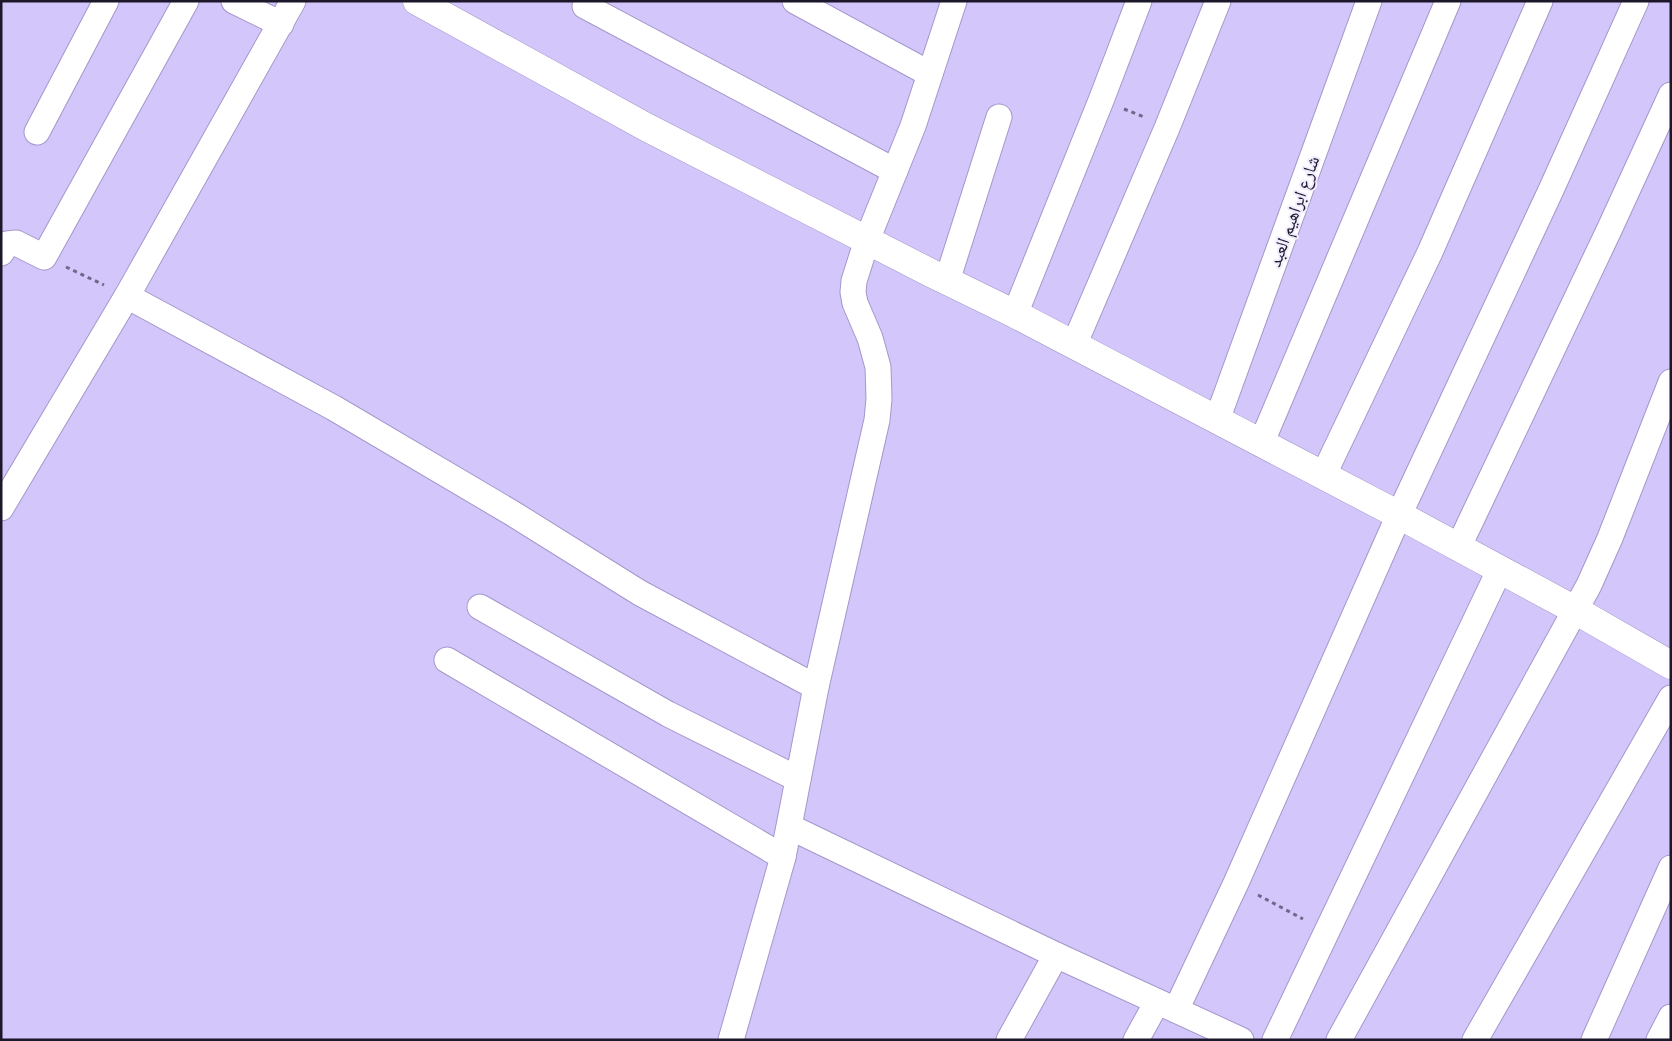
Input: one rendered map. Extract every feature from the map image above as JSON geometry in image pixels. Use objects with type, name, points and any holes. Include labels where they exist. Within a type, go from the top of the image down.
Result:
[{"type":"street","points":[[37,132],[106,1]]},
{"type":"street","points":[[1,253],[7,244],[16,243],[44,257],[186,1]]},
{"type":"street","points":[[234,1],[281,24]]},
{"type":"street","points":[[1,508],[127,296],[293,1]]},
{"type":"street","points":[[417,1],[646,127],[1015,314],[1399,515],[1575,610],[1671,665]]},
{"type":"street","points":[[795,1],[930,74]]},
{"type":"street","points":[[731,1040],[783,857],[816,687],[877,420],[879,382],[875,353],[856,303],[853,292],[854,281],[867,240],[895,171],[930,74],[954,1]]},
{"type":"street","points":[[1015,314],[1139,1]]},
{"type":"street","points":[[1074,345],[1167,128],[1218,1]]},
{"type":"street","name":"شارع ابراهيم العبد","points":[[1217,420],[1369,1]]},
{"type":"street","points":[[1261,444],[1448,1]]},
{"type":"street","points":[[1322,476],[1430,252],[1540,1]]},
{"type":"street","points":[[1136,1040],[1166,1006],[1236,883],[1399,515],[1551,190],[1636,1]]},
{"type":"street","points":[[585,6],[895,171]]},
{"type":"street","points":[[1458,548],[1671,96]]},
{"type":"street","points":[[947,281],[1000,116]]},
{"type":"street","points":[[127,296],[334,408],[512,513],[640,593],[816,687]]},
{"type":"street","points":[[1339,1040],[1589,585],[1610,538],[1671,382]]},
{"type":"street","points":[[1275,1040],[1500,569]]},
{"type":"street","points":[[480,607],[668,714],[798,779]]},
{"type":"street","points":[[447,660],[783,857]]},
{"type":"street","points":[[1475,1040],[1671,698]]},
{"type":"street","points":[[790,827],[1056,955],[1241,1040]]},
{"type":"street","points":[[1594,1040],[1671,868]]},
{"type":"street","points":[[1009,1040],[1056,955]]},
{"type":"street","points":[[1659,1040],[1671,1017]]},
{"type":"path","points":[[1102,98],[1167,128]]},
{"type":"path","points":[[44,257],[127,296]]},
{"type":"path","points":[[1236,883],[1326,932]]}]
